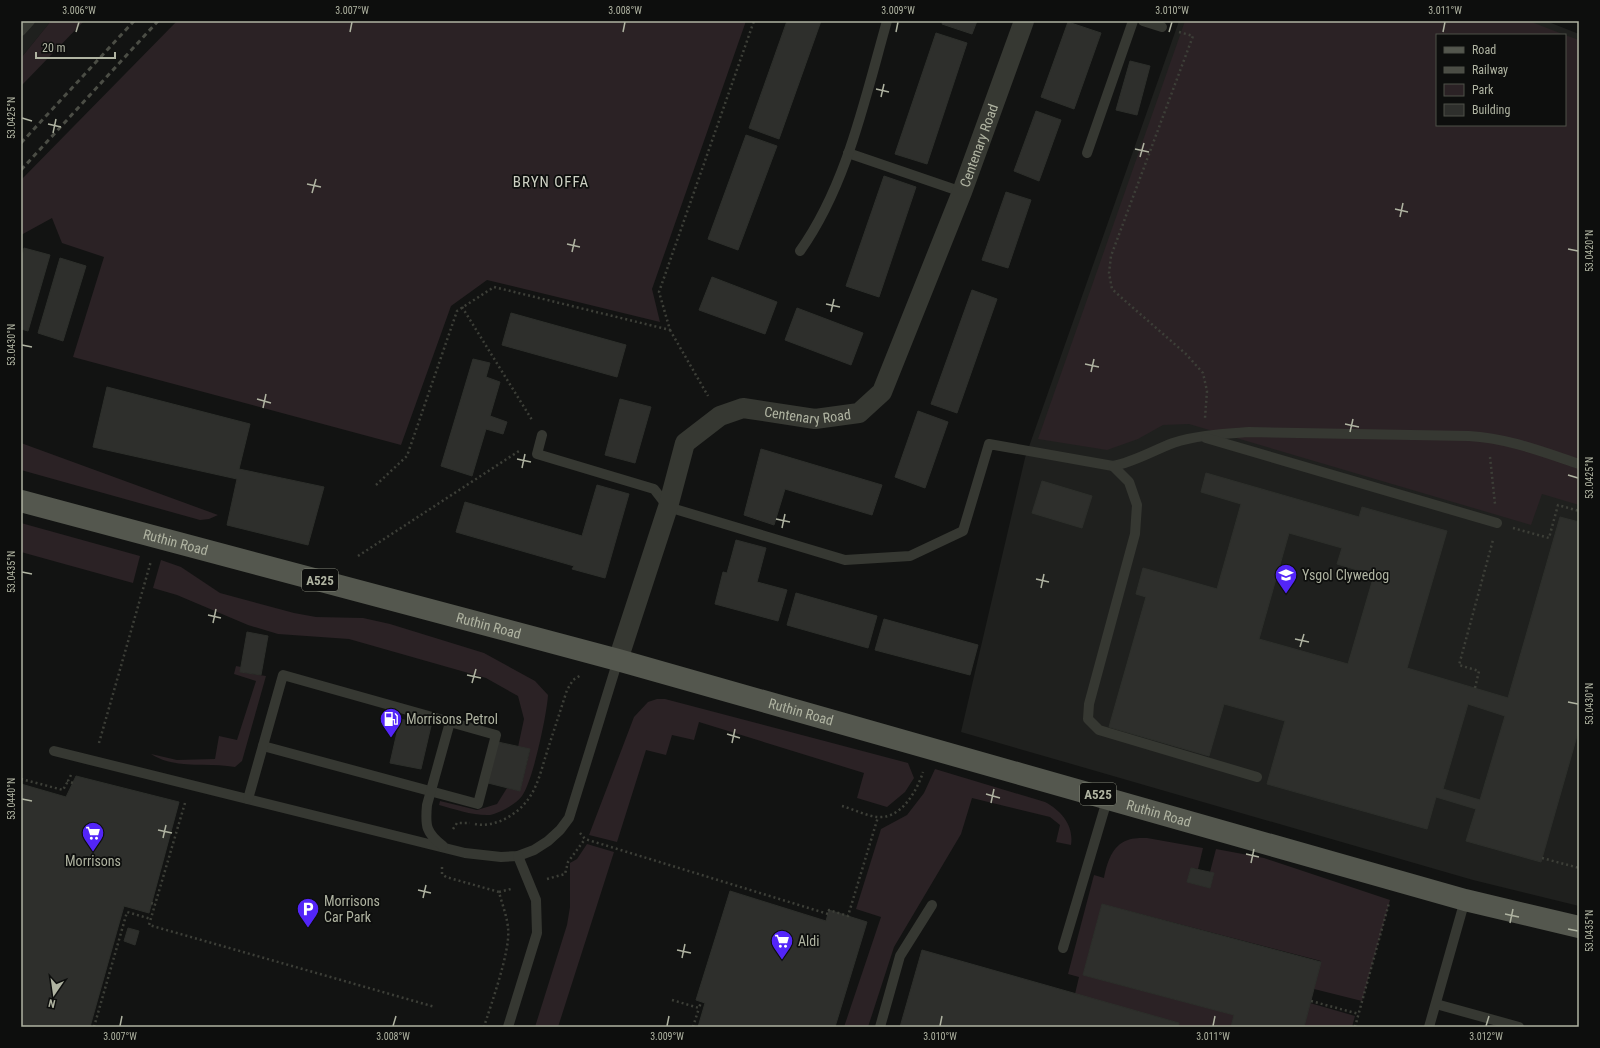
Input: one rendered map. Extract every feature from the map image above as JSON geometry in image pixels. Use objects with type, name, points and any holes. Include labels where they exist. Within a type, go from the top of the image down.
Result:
[{"type":"main road","name":"Ruthin Road","points":[[21,501],[618,660],[1108,797],[1465,900],[1579,928]]},
{"type":"street","name":"Centenary Road","points":[[618,660],[668,507],[685,443],[720,416],[743,408],[815,419],[859,413],[882,392],[962,192],[1024,21]]},
{"type":"lane","points":[[21,31],[30,21]]},
{"type":"lane","points":[[800,251],[815,230],[848,153],[887,21]]},
{"type":"lane","points":[[1087,153],[1133,21]]},
{"type":"lane","points":[[1143,21],[1162,27]]},
{"type":"lane","points":[[848,153],[962,192]]},
{"type":"lane","points":[[542,435],[536,454],[654,489],[668,507],[845,560],[910,556],[963,531],[989,444],[1113,466],[1129,463],[1174,443],[1201,436],[1249,432],[1488,437],[1505,440],[1579,464]]},
{"type":"lane","points":[[1201,436],[1497,523]]},
{"type":"lane","points":[[1113,466],[1129,482],[1137,505],[1135,534],[1089,704],[1088,719],[1098,730],[1257,777]]},
{"type":"lane","points":[[54,751],[447,849],[483,856],[518,856],[534,850],[548,841],[569,818],[618,660]]},
{"type":"lane","points":[[248,799],[283,675],[496,735],[478,804],[263,746]]},
{"type":"lane","points":[[447,849],[431,836],[426,819],[431,791],[450,722]]},
{"type":"lane","points":[[1063,948],[1108,797]]},
{"type":"lane","points":[[508,1027],[537,933],[536,900],[518,856]]},
{"type":"lane","points":[[1429,1027],[1465,900]]},
{"type":"lane","points":[[880,1027],[900,956],[932,905]]},
{"type":"lane","points":[[1436,1004],[1519,1027]]},
{"type":"path","points":[[720,416],[670,330],[659,292],[754,21]]},
{"type":"path","points":[[1162,27],[1193,36],[1111,256],[1109,273],[1112,288],[1122,300],[1186,354],[1203,373],[1207,391],[1205,418],[1201,436]]},
{"type":"path","points":[[376,484],[406,456],[457,311],[494,287],[670,330]]},
{"type":"path","points":[[462,307],[542,435]]},
{"type":"path","points":[[1475,688],[1479,671],[1460,665],[1497,523],[1488,437]]},
{"type":"path","points":[[358,556],[521,449],[536,454]]},
{"type":"path","points":[[1497,523],[1549,538],[1558,505],[1579,510]]},
{"type":"path","points":[[94,761],[157,538]]},
{"type":"path","points":[[484,1027],[504,959],[509,930],[499,892],[446,877],[442,874],[447,849],[454,826],[457,823],[462,822],[480,825],[492,824],[516,812],[526,803],[539,777],[567,690],[573,680],[583,674]]},
{"type":"path","points":[[842,806],[878,817],[893,814],[910,800],[919,784],[931,747]]},
{"type":"path","points":[[21,779],[63,790],[68,781]]},
{"type":"path","points":[[186,800],[149,924],[435,1007]]},
{"type":"path","points":[[585,839],[828,914],[829,910],[848,916],[878,817]]},
{"type":"path","points":[[1542,858],[1579,868]]},
{"type":"path","points":[[1355,1027],[1396,879]]},
{"type":"path","points":[[151,903],[156,904]]},
{"type":"path","points":[[94,1027],[127,912],[151,919]]},
{"type":"path","points":[[672,1000],[699,1008]]},
{"type":"path","points":[[1311,1001],[1358,1014]]},
{"type":"path","points":[[693,1027],[701,1002]]},
{"type":"shaded area","points":[[21,21],[51,21],[21,58]]},
{"type":"shaded area","name":"Ysgol Clywedog","points":[[1179,21],[1546,21],[1579,34],[1579,906],[1473,880],[961,732],[1025,458]]},
{"type":"green space","points":[[51,21],[84,21],[21,86],[21,58]]},
{"type":"green space","points":[[177,21],[746,21],[652,289],[660,322],[487,280],[451,306],[401,445],[73,357],[104,257],[62,243],[52,218],[21,235],[21,180]]},
{"type":"green space","points":[[1185,21],[1529,21],[1563,34],[1436,34],[1436,126],[1566,126],[1566,35],[1579,40],[1579,505],[1542,494],[1531,525],[1189,424],[1163,425],[1138,439],[1107,450],[1038,439]]},
{"type":"green space","points":[[21,443],[218,515],[209,519],[200,520],[21,470]]},
{"type":"green space","points":[[21,523],[140,556],[133,583],[21,552]]},
{"type":"green space","points":[[161,560],[181,567],[220,593],[294,613],[316,617],[363,618],[390,624],[484,653],[535,681],[548,695],[547,704],[531,777],[522,796],[508,808],[490,815],[471,813],[439,805],[440,801],[477,810],[497,804],[507,788],[520,791],[530,750],[518,747],[524,719],[518,696],[486,678],[349,639],[278,634],[248,625],[177,595],[153,588]]},
{"type":"green space","points":[[236,666],[241,667],[240,672],[266,676],[242,761],[235,767],[192,765],[171,762],[151,754],[177,760],[215,759],[219,736],[237,740],[256,681],[234,674]]},
{"type":"green space","points":[[657,699],[665,699],[908,763],[914,778],[905,792],[887,807],[857,798],[864,773],[699,722],[694,740],[672,735],[666,755],[646,750],[617,842],[589,835],[634,717],[648,702]]},
{"type":"green space","points":[[935,769],[1045,802],[1057,810],[1066,820],[1071,832],[1071,845],[1056,842],[1060,825],[1050,817],[972,798],[961,834],[894,947],[868,1027],[844,1027],[881,917],[856,909],[881,829],[907,815],[924,793]]},
{"type":"green space","points":[[1137,838],[1147,838],[1203,848],[1198,869],[1191,868],[1187,882],[1210,888],[1214,874],[1210,872],[1216,849],[1264,858],[1390,900],[1362,1001],[1314,989],[1321,961],[1102,904],[1083,975],[1234,1015],[1231,1027],[1178,1027],[1179,1023],[1075,994],[1079,977],[1068,974],[1094,875],[1104,878],[1111,855],[1122,842]]},
{"type":"green space","points":[[587,844],[614,852],[558,1027],[535,1027],[567,925],[570,907],[570,863],[577,859]]},
{"type":"green space","points":[[1310,1003],[1355,1016],[1352,1027],[1304,1027]]},
{"type":"building","points":[[787,21],[821,21],[779,139],[749,128]]},
{"type":"building","points":[[943,21],[977,21],[972,34],[942,24]]},
{"type":"building","points":[[1068,22],[1101,33],[1074,109],[1041,97]]},
{"type":"building","points":[[936,33],[967,43],[927,164],[895,154]]},
{"type":"building","points":[[1130,61],[1150,66],[1137,115],[1116,110]]},
{"type":"building","points":[[1036,111],[1061,120],[1039,181],[1014,171]]},
{"type":"building","points":[[746,135],[777,146],[738,250],[708,239]]},
{"type":"building","points":[[884,176],[916,187],[879,297],[846,286]]},
{"type":"building","points":[[1006,192],[1031,200],[1008,268],[982,260]]},
{"type":"building","points":[[24,248],[50,255],[28,331],[21,329],[21,260]]},
{"type":"building","points":[[60,258],[86,266],[63,341],[38,333]]},
{"type":"building","points":[[712,277],[777,302],[765,334],[699,310]]},
{"type":"building","points":[[972,290],[997,299],[957,413],[931,404]]},
{"type":"building","points":[[797,308],[863,333],[851,365],[785,340]]},
{"type":"building","points":[[511,313],[626,345],[617,377],[502,345]]},
{"type":"building","points":[[473,359],[490,363],[486,377],[500,382],[490,416],[507,422],[503,434],[486,429],[472,476],[441,466]]},
{"type":"building","points":[[107,387],[250,424],[239,469],[324,487],[308,545],[227,525],[237,479],[93,447]]},
{"type":"building","points":[[620,399],[651,407],[635,463],[605,455]]},
{"type":"building","points":[[918,411],[948,422],[925,488],[895,477]]},
{"type":"building","points":[[761,449],[882,485],[872,515],[785,489],[774,525],[744,515]]},
{"type":"building","points":[[1206,473],[1359,517],[1362,507],[1447,531],[1407,668],[1508,698],[1560,517],[1579,522],[1579,729],[1541,862],[1466,841],[1476,809],[1436,797],[1427,829],[1267,784],[1285,721],[1224,704],[1209,756],[1109,727],[1146,597],[1136,594],[1143,568],[1217,589],[1241,504],[1201,492]],"holes":[[[1289,533],[1342,548],[1337,564],[1374,575],[1348,664],[1259,639]],[[1468,704],[1505,716],[1480,800],[1443,789]]]},
{"type":"building","points":[[1042,481],[1092,496],[1082,528],[1032,513]]},
{"type":"building","points":[[597,485],[629,494],[605,578],[572,569],[574,566],[456,532],[465,502],[582,536]]},
{"type":"building","points":[[736,540],[766,548],[757,582],[787,590],[778,621],[715,604],[723,572],[727,573]]},
{"type":"building","points":[[796,593],[877,616],[868,648],[787,625]]},
{"type":"building","points":[[884,619],[978,645],[970,675],[875,650]]},
{"type":"building","points":[[247,632],[268,636],[261,675],[240,672]]},
{"type":"building","points":[[400,719],[431,726],[421,769],[390,763]]},
{"type":"building","points":[[498,742],[530,749],[520,791],[488,783]]},
{"type":"building","name":"Morrisons","points":[[76,776],[179,802],[149,913],[124,906],[90,1027],[21,1027],[21,784],[66,797]]},
{"type":"building","points":[[1191,868],[1214,873],[1210,888],[1187,882]]},
{"type":"building","name":"Aldi","points":[[730,891],[826,921],[829,910],[867,922],[835,1027],[698,1027],[705,1003],[696,1000]]},
{"type":"building","points":[[1102,904],[1321,962],[1304,1027],[1231,1027],[1234,1015],[1083,975]]},
{"type":"building","points":[[128,928],[139,931],[135,945],[124,941]]},
{"type":"building","points":[[922,950],[1179,1023],[1178,1027],[900,1027]]},
{"type":"railway","points":[[21,143],[134,21]]},
{"type":"railway","points":[[21,170],[158,21]]},
{"type":"place","name":"Ysgol Clywedog","points":[[1286,594]]},
{"type":"place","name":"Morrisons Petrol","points":[[391,738]]},
{"type":"place","name":"Morrisons","points":[[93,852]]},
{"type":"place","name":"Morrisons Car Park","points":[[308,928]]},
{"type":"place","name":"Aldi","points":[[782,960]]},
{"type":"district","name":"BRYN OFFA","points":[[551,182]]}]
